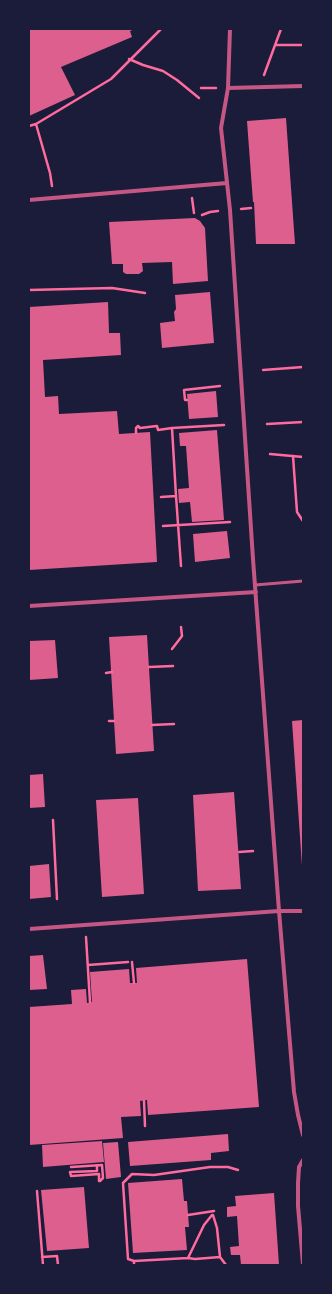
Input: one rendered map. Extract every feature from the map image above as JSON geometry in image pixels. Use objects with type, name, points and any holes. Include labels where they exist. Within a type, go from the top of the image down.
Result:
[{"type":"street","points":[[230,29],[228,88],[221,128],[233,254],[279,911],[294,1092],[303,1135]]},
{"type":"street","points":[[228,88],[303,86]]},
{"type":"street","points":[[29,200],[227,183]]},
{"type":"street","points":[[29,606],[256,592]]},
{"type":"street","points":[[29,929],[279,911],[303,911]]},
{"type":"street","points":[[303,1160],[299,1167],[298,1183],[298,1206],[303,1264]]},
{"type":"lane","points":[[255,585],[303,580]]},
{"type":"path","points":[[29,126],[36,124],[111,79],[129,59],[161,29]]},
{"type":"path","points":[[263,78],[281,29]]},
{"type":"path","points":[[275,45],[303,45]]},
{"type":"path","points":[[129,59],[143,65],[160,69],[199,98]]},
{"type":"path","points":[[36,124],[50,173]]},
{"type":"path","points":[[29,290],[112,288],[145,293]]},
{"type":"path","points":[[263,370],[303,367]]},
{"type":"path","points":[[188,400],[185,400],[184,390],[220,386]]},
{"type":"path","points":[[267,424],[303,422]]},
{"type":"path","points":[[136,433],[136,428],[138,426],[140,428],[157,426],[158,430],[224,425]]},
{"type":"path","points":[[172,428],[181,566]]},
{"type":"path","points":[[270,454],[303,457]]},
{"type":"path","points":[[293,456],[298,512],[303,520]]},
{"type":"path","points":[[161,496],[176,496]]},
{"type":"path","points":[[163,526],[230,522]]},
{"type":"path","points":[[172,649],[182,636],[181,628]]},
{"type":"path","points":[[149,667],[173,666]]},
{"type":"path","points":[[106,673],[112,672]]},
{"type":"path","points":[[109,721],[114,720]]},
{"type":"path","points":[[152,725],[174,724]]},
{"type":"path","points":[[53,820],[57,899]]},
{"type":"path","points":[[239,852],[253,851]]},
{"type":"path","points":[[87,950],[90,1002]]},
{"type":"path","points":[[88,965],[128,962]]},
{"type":"path","points":[[132,962],[134,983]]},
{"type":"path","points":[[144,1101],[145,1126]]},
{"type":"path","points":[[71,1167],[102,1165],[103,1178],[99,1181],[99,1174],[71,1176],[70,1172],[97,1171],[97,1166]]},
{"type":"path","points":[[220,1257],[134,1261],[128,1259],[123,1183],[132,1174],[154,1175],[210,1167],[228,1167],[238,1170]]},
{"type":"path","points":[[37,1191],[43,1265]]},
{"type":"path","points":[[188,1215],[214,1211]]},
{"type":"path","points":[[188,1258],[204,1225],[212,1215],[217,1228],[220,1257],[226,1265]]},
{"type":"path","points":[[42,1257],[57,1256],[58,1265]]},
{"type":"building","points":[[29,29],[135,29],[130,31],[132,37],[61,67],[75,95],[29,116]]},
{"type":"building","points":[[286,118],[295,244],[256,244],[247,121]]},
{"type":"building","points":[[195,218],[200,221],[205,228],[208,281],[173,284],[172,262],[142,263],[143,271],[139,274],[126,274],[123,272],[123,264],[112,264],[109,222]]},
{"type":"building","points":[[210,292],[214,343],[162,348],[160,323],[175,321],[175,295]]},
{"type":"building","points":[[108,302],[109,333],[120,333],[121,355],[43,360],[45,397],[58,396],[59,414],[117,411],[119,434],[150,432],[157,562],[29,570],[29,307]]},
{"type":"building","points":[[216,391],[218,417],[189,419],[187,394]]},
{"type":"building","points":[[217,430],[224,520],[192,522],[190,502],[179,503],[178,489],[189,488],[186,446],[180,446],[179,433]]},
{"type":"building","points":[[227,531],[230,558],[195,562],[193,534]]},
{"type":"building","points":[[147,635],[154,751],[116,754],[109,637]]},
{"type":"building","points":[[55,640],[58,678],[29,680],[29,641]]},
{"type":"building","points":[[303,720],[303,866],[302,866],[292,721]]},
{"type":"building","points":[[43,774],[45,807],[29,808],[29,775]]},
{"type":"building","points":[[234,792],[241,889],[198,891],[193,795]]},
{"type":"building","points":[[138,798],[144,894],[102,897],[96,800]]},
{"type":"building","points":[[49,864],[51,897],[29,899],[29,866]]},
{"type":"building","points":[[43,955],[47,989],[29,990],[29,956]]},
{"type":"building","points":[[247,959],[259,1107],[148,1115],[147,1100],[140,1101],[141,1116],[121,1117],[123,1138],[29,1145],[29,1007],[72,1004],[71,990],[86,989],[87,1003],[92,1002],[90,972],[129,969],[130,983],[137,983],[136,968]]},
{"type":"building","points":[[228,1134],[229,1151],[211,1153],[211,1160],[130,1166],[128,1142]]},
{"type":"building","points":[[102,1141],[104,1162],[43,1167],[42,1145]]},
{"type":"building","points":[[118,1142],[121,1177],[106,1179],[103,1143]]},
{"type":"building","points":[[182,1179],[184,1201],[187,1201],[189,1227],[185,1227],[187,1250],[133,1253],[128,1183]]},
{"type":"building","points":[[84,1187],[89,1248],[47,1251],[41,1190]]},
{"type":"building","points":[[274,1193],[279,1265],[241,1265],[240,1255],[231,1255],[230,1247],[239,1246],[237,1216],[227,1217],[227,1207],[236,1206],[235,1196]]}]
